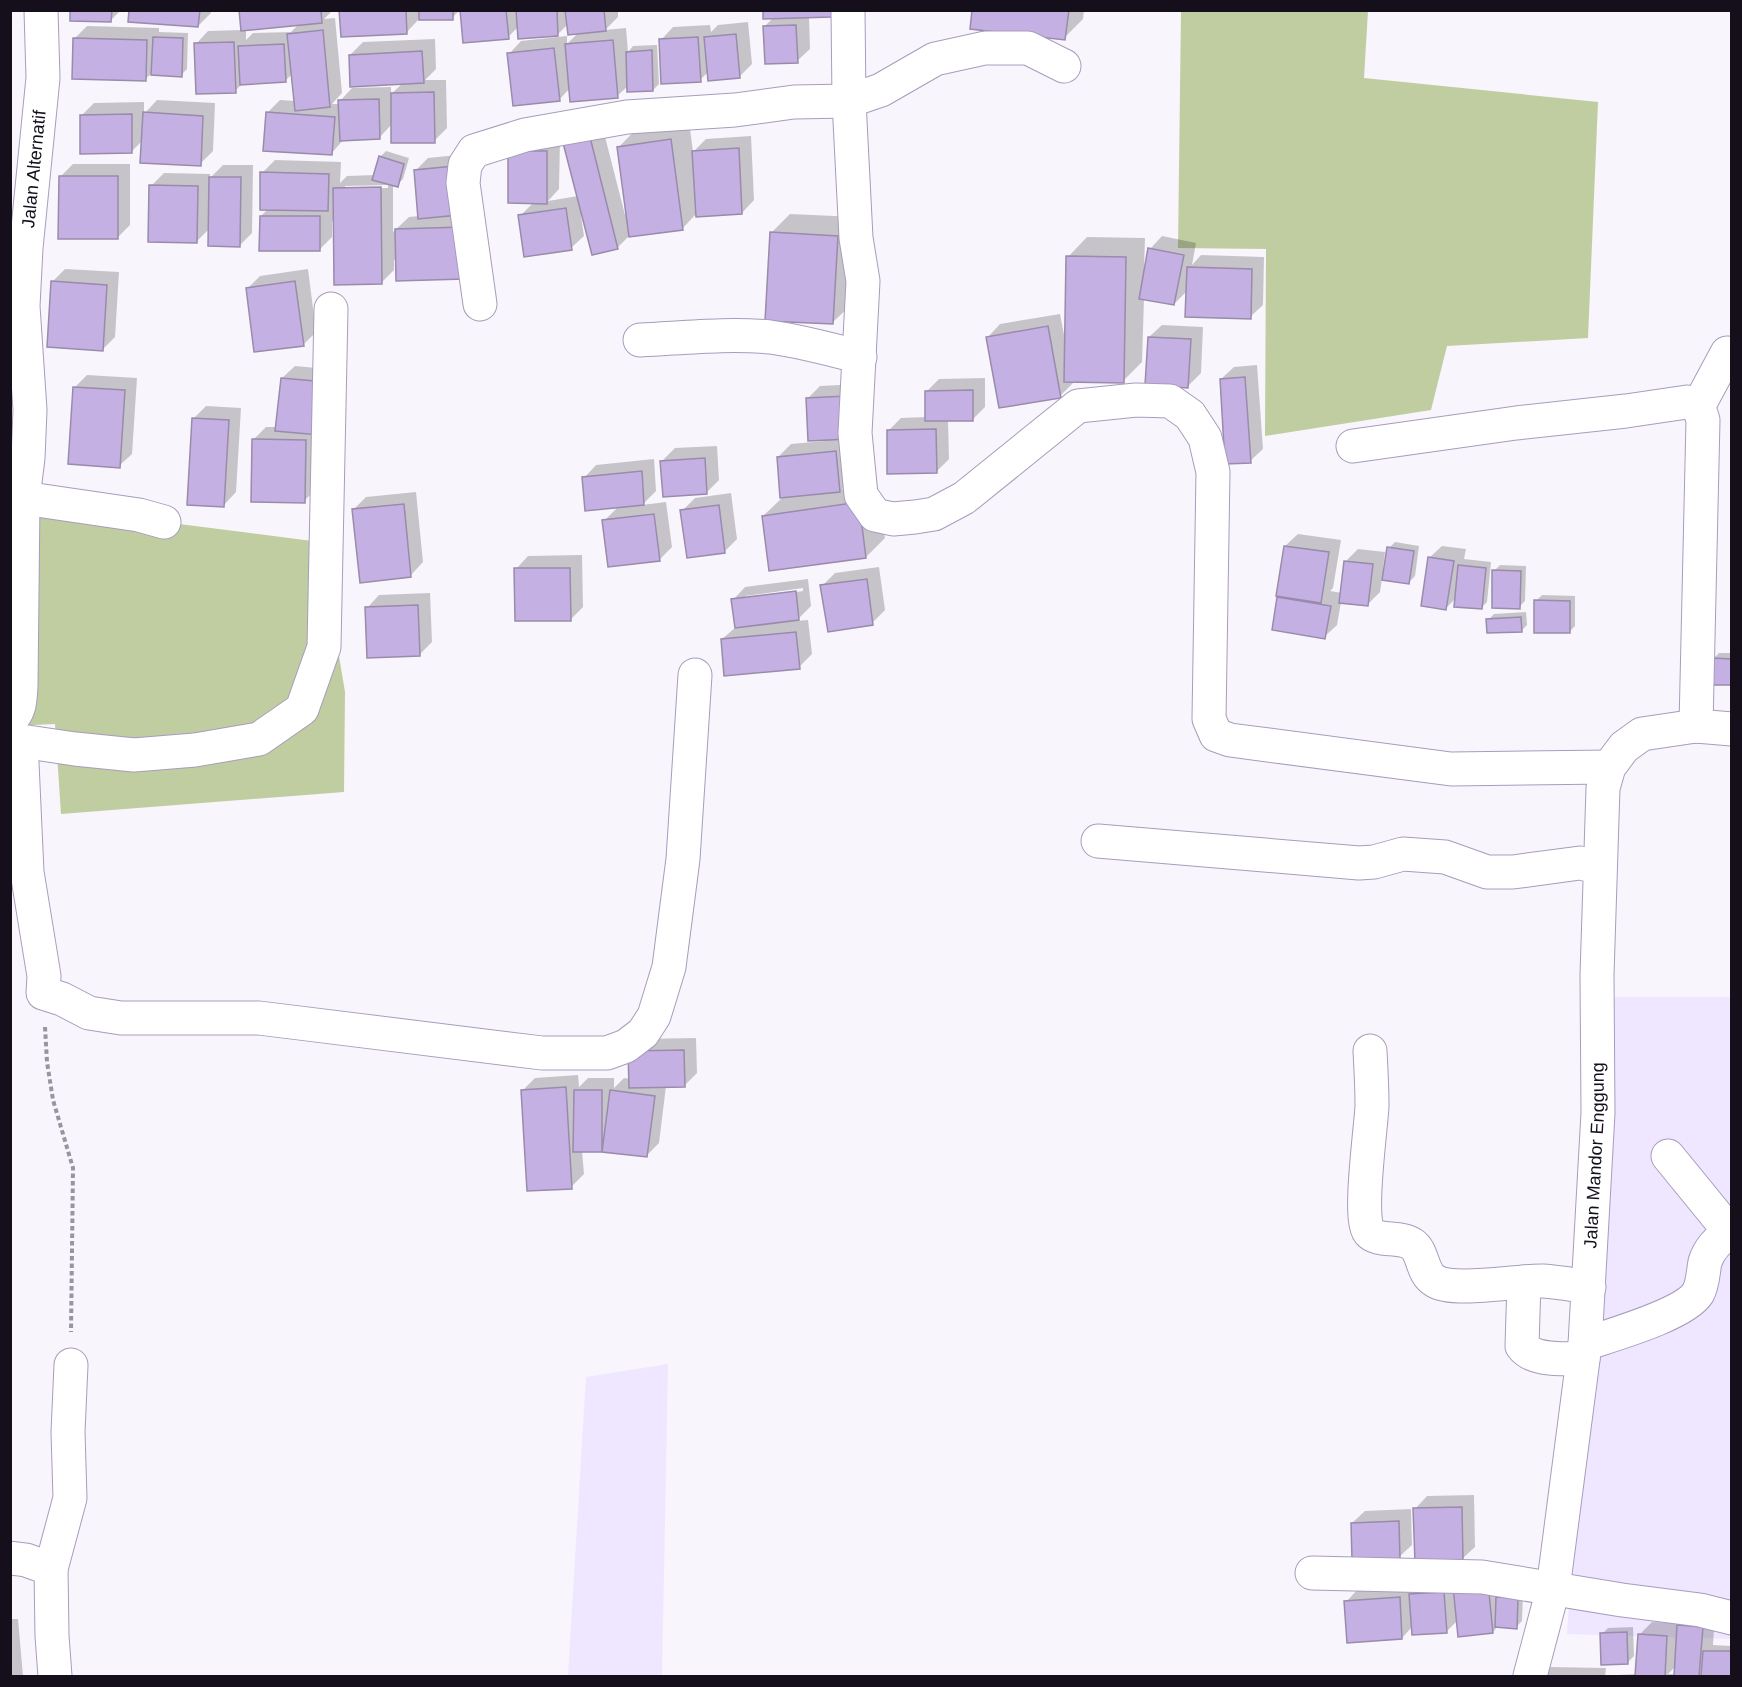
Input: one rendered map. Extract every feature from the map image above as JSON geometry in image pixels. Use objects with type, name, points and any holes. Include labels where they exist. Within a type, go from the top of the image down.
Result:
[{"type":"street","name":"Jalan Alternatif","points":[[14,733],[15,716],[20,705],[21,686],[23,498],[28,458],[30,410],[23,306],[21,185],[43,78],[41,10]]},
{"type":"street","points":[[848,10],[849,101],[856,238],[863,281],[855,433],[861,495],[875,515],[893,519],[934,514],[964,498],[1078,406],[1136,400],[1170,400],[1190,415],[1205,438],[1213,472],[1209,719],[1216,735],[1230,740],[1450,769],[1609,767]]},
{"type":"street","points":[[480,304],[463,183],[465,165],[474,151],[525,135],[627,117],[735,110],[794,102],[849,101],[881,90],[935,60],[985,48],[1028,48],[1064,66]]},
{"type":"street","points":[[331,309],[324,647],[302,710],[259,739],[195,750],[134,754],[75,749],[14,733],[27,872],[24,926],[44,976],[43,993],[62,999],[89,1013],[122,1018],[259,1018],[542,1053],[607,1053],[626,1046],[643,1034],[654,1016],[669,967],[683,859],[695,675]]},
{"type":"street","points":[[640,340],[723,336],[768,337],[807,343],[860,357]]},
{"type":"street","points":[[1698,407],[1727,353]]},
{"type":"street","points":[[1353,446],[1687,402],[1698,407],[1703,420],[1696,726]]},
{"type":"street","points":[[23,498],[139,515],[164,522]]},
{"type":"street","name":"Jalan Mandor Enggung","points":[[1530,1677],[1553,1589],[1584,1352],[1598,1113],[1597,975],[1603,788],[1609,767],[1624,747],[1642,734],[1696,726],[1731,729]]},
{"type":"street","points":[[1098,841],[1359,863],[1402,854],[1444,857],[1487,872],[1513,872],[1580,863],[1599,867]]},
{"type":"street","points":[[1370,1051],[1372,1105],[1365,1194],[1366,1226],[1369,1232],[1379,1238],[1401,1239],[1414,1246],[1428,1276],[1438,1283],[1457,1286],[1544,1281],[1589,1287]]},
{"type":"street","points":[[1524,1282],[1522,1346],[1527,1353],[1539,1356],[1584,1352],[1688,1304],[1698,1292],[1706,1260],[1718,1241],[1731,1232],[1668,1156]]},
{"type":"street","points":[[55,1677],[51,1569],[70,1498],[68,1432],[70,1365]]},
{"type":"street","points":[[10,1558],[26,1560],[51,1569]]},
{"type":"street","points":[[1312,1573],[1482,1577],[1700,1610],[1731,1618]]},
{"type":"path","points":[[43,993],[47,1062],[52,1091],[73,1168],[70,1365]]},
{"type":"shaded area","points":[[1610,997],[1731,997],[1731,1639],[1567,1634]]},
{"type":"shaded area","points":[[668,1364],[662,1676],[568,1676],[586,1377]]},
{"type":"green space","points":[[1181,11],[1368,11],[1364,78],[1598,102],[1588,338],[1447,346],[1431,410],[1265,436],[1266,249],[1178,248]]},
{"type":"green space","points":[[10,455],[14,503],[320,542],[345,692],[344,792],[61,814],[55,724],[11,726]]},
{"type":"building","points":[[70,10],[112,10],[111,22],[70,21]]},
{"type":"building","points":[[129,10],[200,10],[198,27],[128,22]]},
{"type":"building","points":[[239,10],[321,10],[322,23],[241,31]]},
{"type":"building","points":[[339,10],[406,10],[407,34],[341,37]]},
{"type":"building","points":[[419,10],[453,10],[453,20],[419,20]]},
{"type":"building","points":[[460,10],[506,10],[509,39],[463,43]]},
{"type":"building","points":[[516,10],[557,10],[558,36],[518,39]]},
{"type":"building","points":[[565,10],[604,10],[606,31],[568,35]]},
{"type":"building","points":[[763,10],[832,10],[832,17],[763,19]]},
{"type":"building","points":[[972,10],[1069,10],[1065,40],[970,29]]},
{"type":"building","points":[[796,25],[798,63],[765,64],[763,26]]},
{"type":"building","points":[[323,30],[330,107],[295,111],[287,34]]},
{"type":"building","points":[[736,34],[740,78],[708,81],[704,37]]},
{"type":"building","points":[[153,37],[183,38],[182,77],[151,75]]},
{"type":"building","points":[[698,37],[701,82],[661,84],[659,39]]},
{"type":"building","points":[[73,38],[147,40],[146,81],[72,79]]},
{"type":"building","points":[[613,40],[618,98],[570,102],[565,44]]},
{"type":"building","points":[[234,42],[236,93],[196,94],[194,43]]},
{"type":"building","points":[[284,44],[286,82],[240,85],[238,46]]},
{"type":"building","points":[[554,48],[560,101],[513,106],[507,53]]},
{"type":"building","points":[[652,50],[653,91],[627,92],[626,52]]},
{"type":"building","points":[[422,51],[424,83],[350,87],[349,55]]},
{"type":"building","points":[[434,92],[435,143],[391,143],[391,93]]},
{"type":"building","points":[[379,99],[380,139],[340,141],[338,100]]},
{"type":"building","points":[[143,112],[203,116],[201,166],[140,163]]},
{"type":"building","points":[[266,112],[335,117],[332,155],[263,151]]},
{"type":"building","points":[[132,114],[132,153],[80,154],[80,115]]},
{"type":"building","points":[[588,129],[618,249],[592,255],[561,135]]},
{"type":"building","points":[[671,139],[683,230],[629,237],[617,147]]},
{"type":"building","points":[[739,148],[742,214],[696,217],[692,151]]},
{"type":"building","points":[[508,151],[547,151],[547,204],[508,203]]},
{"type":"building","points":[[379,156],[404,164],[398,187],[372,180]]},
{"type":"building","points":[[454,166],[459,215],[418,219],[414,170]]},
{"type":"building","points":[[260,172],[329,174],[328,211],[260,210]]},
{"type":"building","points":[[59,176],[118,176],[118,239],[58,239]]},
{"type":"building","points":[[209,177],[241,177],[240,247],[208,246]]},
{"type":"building","points":[[149,185],[198,186],[197,243],[148,242]]},
{"type":"building","points":[[381,187],[382,284],[334,285],[333,188]]},
{"type":"building","points":[[566,208],[572,250],[524,257],[518,215]]},
{"type":"building","points":[[260,216],[320,216],[320,251],[259,251]]},
{"type":"building","points":[[463,227],[464,279],[396,281],[395,229]]},
{"type":"building","points":[[770,232],[838,236],[833,324],[765,321]]},
{"type":"building","points":[[1148,248],[1184,255],[1174,305],[1139,299]]},
{"type":"building","points":[[1066,256],[1126,257],[1124,383],[1064,382]]},
{"type":"building","points":[[1187,267],[1252,269],[1251,319],[1185,317]]},
{"type":"building","points":[[51,281],[107,285],[103,351],[47,347]]},
{"type":"building","points":[[295,281],[304,346],[254,352],[246,288]]},
{"type":"building","points":[[1048,326],[1061,398],[999,408],[986,337]]},
{"type":"building","points":[[1148,337],[1191,339],[1188,388],[1145,385]]},
{"type":"building","points":[[1245,377],[1251,463],[1225,464],[1220,379]]},
{"type":"building","points":[[281,378],[326,382],[320,435],[275,431]]},
{"type":"building","points":[[73,387],[125,390],[120,468],[68,464]]},
{"type":"building","points":[[973,390],[973,421],[925,421],[925,391]]},
{"type":"building","points":[[847,396],[849,439],[808,441],[806,398]]},
{"type":"building","points":[[192,418],[229,420],[224,507],[187,505]]},
{"type":"building","points":[[936,429],[937,473],[887,474],[887,430]]},
{"type":"building","points":[[252,439],[306,440],[305,503],[251,502]]},
{"type":"building","points":[[836,451],[840,492],[780,498],[777,457]]},
{"type":"building","points":[[705,458],[707,494],[663,497],[660,461]]},
{"type":"building","points":[[642,471],[644,505],[585,511],[582,477]]},
{"type":"building","points":[[859,502],[866,558],[769,571],[762,516]]},
{"type":"building","points":[[404,504],[411,577],[360,583],[352,509]]},
{"type":"building","points":[[719,505],[725,553],[687,558],[680,510]]},
{"type":"building","points":[[654,514],[660,561],[608,567],[602,520]]},
{"type":"building","points":[[1284,546],[1329,552],[1321,603],[1276,596]]},
{"type":"building","points":[[1387,547],[1414,551],[1409,584],[1382,580]]},
{"type":"building","points":[[1428,557],[1454,561],[1446,610],[1421,606]]},
{"type":"building","points":[[1344,561],[1373,564],[1368,606],[1339,603]]},
{"type":"building","points":[[1458,565],[1486,568],[1482,609],[1454,607]]},
{"type":"building","points":[[514,568],[570,568],[571,621],[515,621]]},
{"type":"building","points":[[1492,570],[1521,571],[1520,609],[1492,608]]},
{"type":"building","points":[[867,579],[873,625],[828,632],[820,585]]},
{"type":"building","points":[[796,591],[799,620],[735,628],[731,599]]},
{"type":"building","points":[[1277,597],[1331,606],[1325,639],[1272,630]]},
{"type":"building","points":[[1534,600],[1570,601],[1570,633],[1534,633]]},
{"type":"building","points":[[418,605],[420,656],[367,658],[365,607]]},
{"type":"building","points":[[1521,617],[1522,632],[1487,633],[1486,619]]},
{"type":"building","points":[[796,632],[800,669],[724,676],[721,639]]},
{"type":"building","points":[[1712,658],[1732,659],[1732,685],[1711,685]]},
{"type":"building","points":[[684,1050],[685,1087],[629,1088],[628,1051]]},
{"type":"building","points":[[566,1087],[572,1189],[527,1191],[521,1090]]},
{"type":"building","points":[[574,1090],[602,1090],[602,1152],[573,1152]]},
{"type":"building","points":[[610,1090],[655,1096],[647,1157],[602,1152]]},
{"type":"building","points":[[1462,1507],[1463,1561],[1415,1562],[1413,1508]]},
{"type":"building","points":[[1399,1521],[1400,1559],[1352,1560],[1351,1523]]},
{"type":"building","points":[[1488,1583],[1493,1633],[1458,1637],[1453,1586]]},
{"type":"building","points":[[1444,1592],[1447,1633],[1412,1635],[1409,1594]]},
{"type":"building","points":[[1400,1597],[1402,1639],[1347,1643],[1344,1601]]},
{"type":"building","points":[[1496,1597],[1518,1598],[1517,1629],[1495,1627]]},
{"type":"building","points":[[1677,1625],[1703,1627],[1699,1676],[1674,1676]]},
{"type":"building","points":[[1627,1632],[1628,1664],[1601,1665],[1600,1633]]},
{"type":"building","points":[[1638,1634],[1667,1636],[1665,1676],[1635,1676]]},
{"type":"building","points":[[1703,1651],[1732,1651],[1732,1676],[1701,1676]]}]
